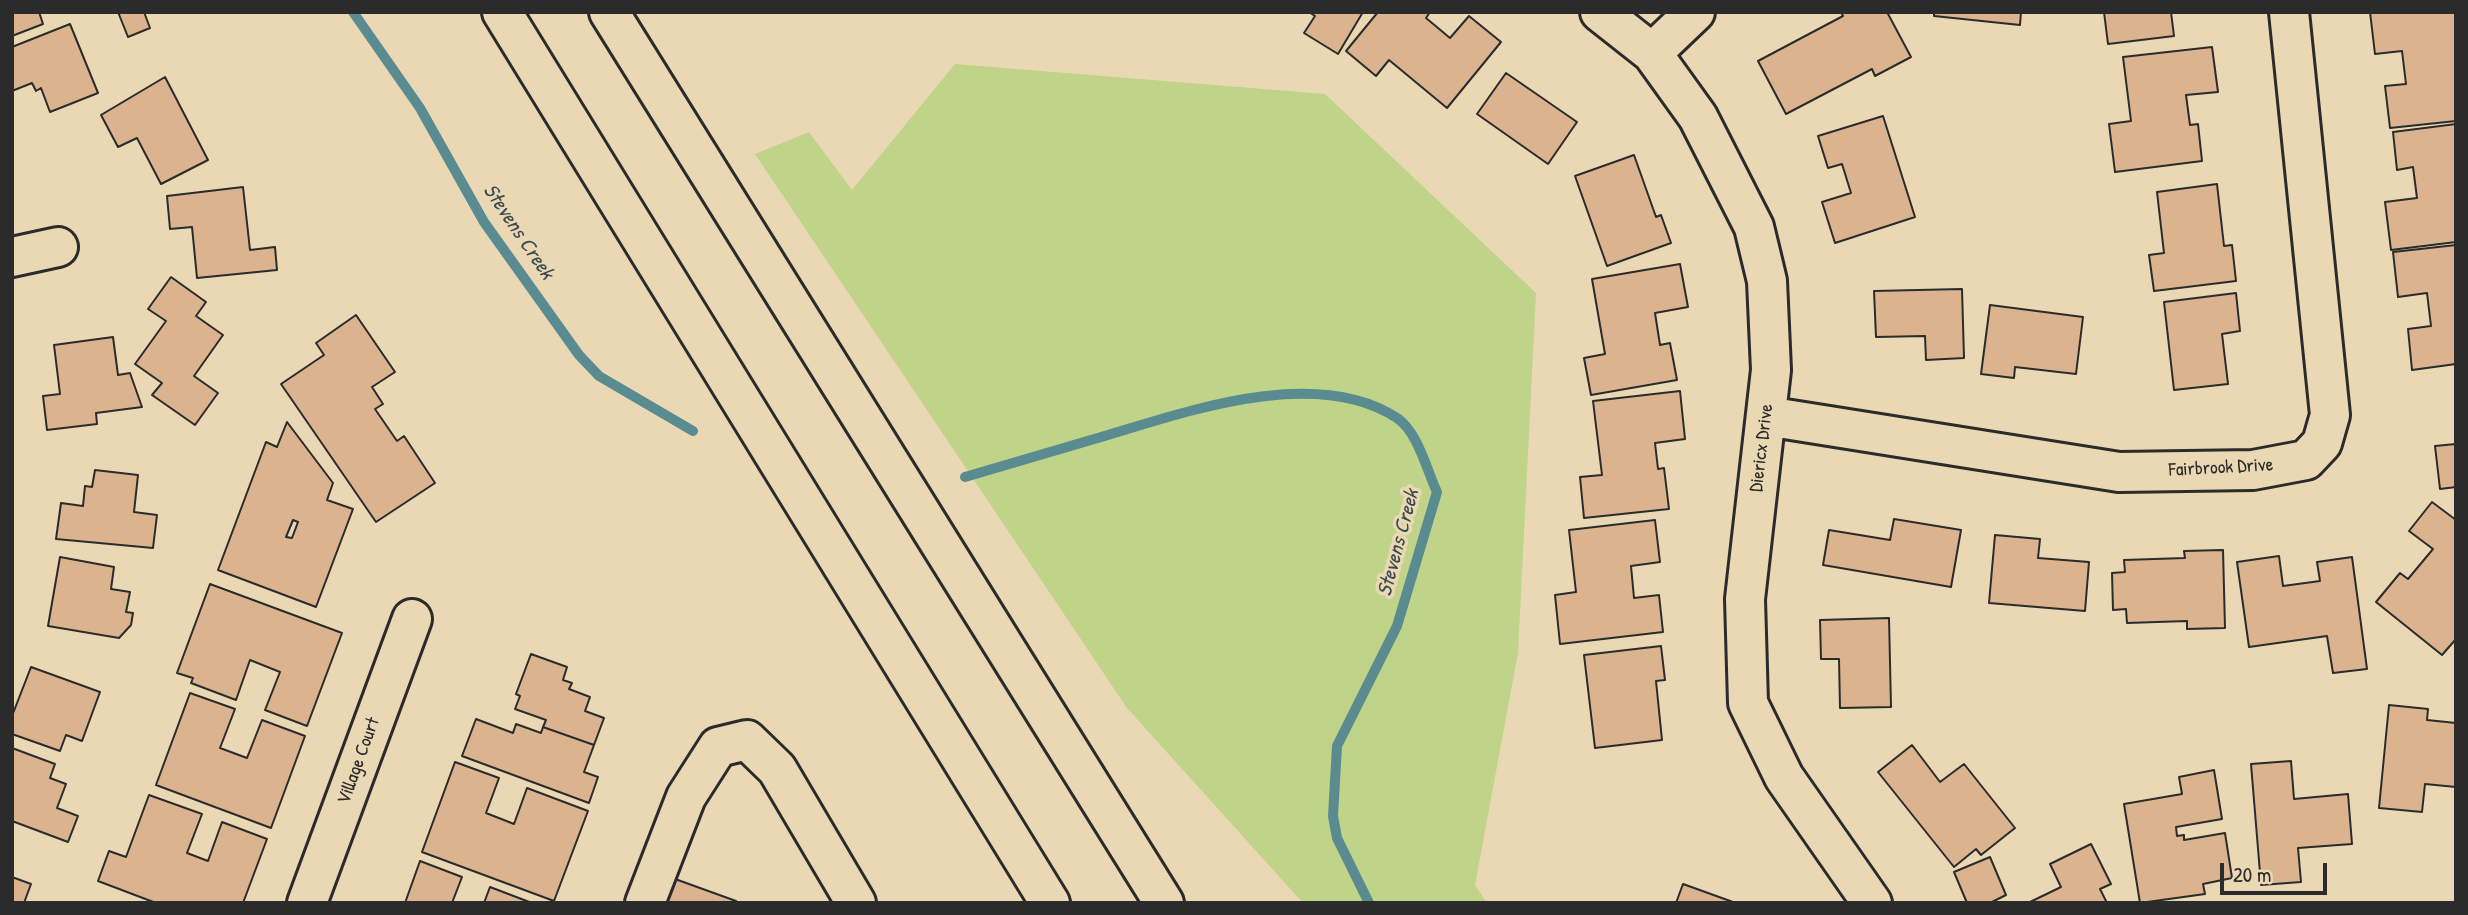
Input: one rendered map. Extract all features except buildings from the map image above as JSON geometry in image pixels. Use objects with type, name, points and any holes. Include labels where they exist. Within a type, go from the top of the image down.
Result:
[{"type":"main road","points":[[502,12],[1050,903]]},
{"type":"main road","points":[[609,12],[1164,903]]},
{"type":"main road","name":"Diericx Drive","points":[[1600,12],[1652,53],[1698,117],[1754,227],[1767,281],[1771,370],[1745,598],[1748,702],[1784,777],[1872,903]]},
{"type":"main road","points":[[1652,53],[1695,12]]},
{"type":"main road","name":"Fairbrook Drive","points":[[1766,416],[2119,472],[2253,470],[2306,460],[2322,443],[2330,415],[2289,12]]},
{"type":"main road","points":[[12,257],[58,247]]},
{"type":"main road","name":"Village Court","points":[[307,903],[412,619]]},
{"type":"main road","points":[[645,903],[686,797],[718,747],[747,740],[777,769],[856,903]]},
{"type":"green space","points":[[955,64],[1325,94],[1536,293],[1518,653],[1475,885],[1487,903],[1303,903],[1127,708],[755,154],[809,132],[852,190]]},
{"type":"waterway","name":"Stevens Creek","points":[[353,12],[420,108],[484,222],[579,355],[599,376],[693,431]]},
{"type":"waterway","name":"Stevens Creek","points":[[965,477],[1177,414],[1254,398],[1292,394],[1330,395],[1365,403],[1404,424],[1421,452],[1437,492],[1397,626],[1337,746],[1333,816],[1337,838],[1369,903]]}]
